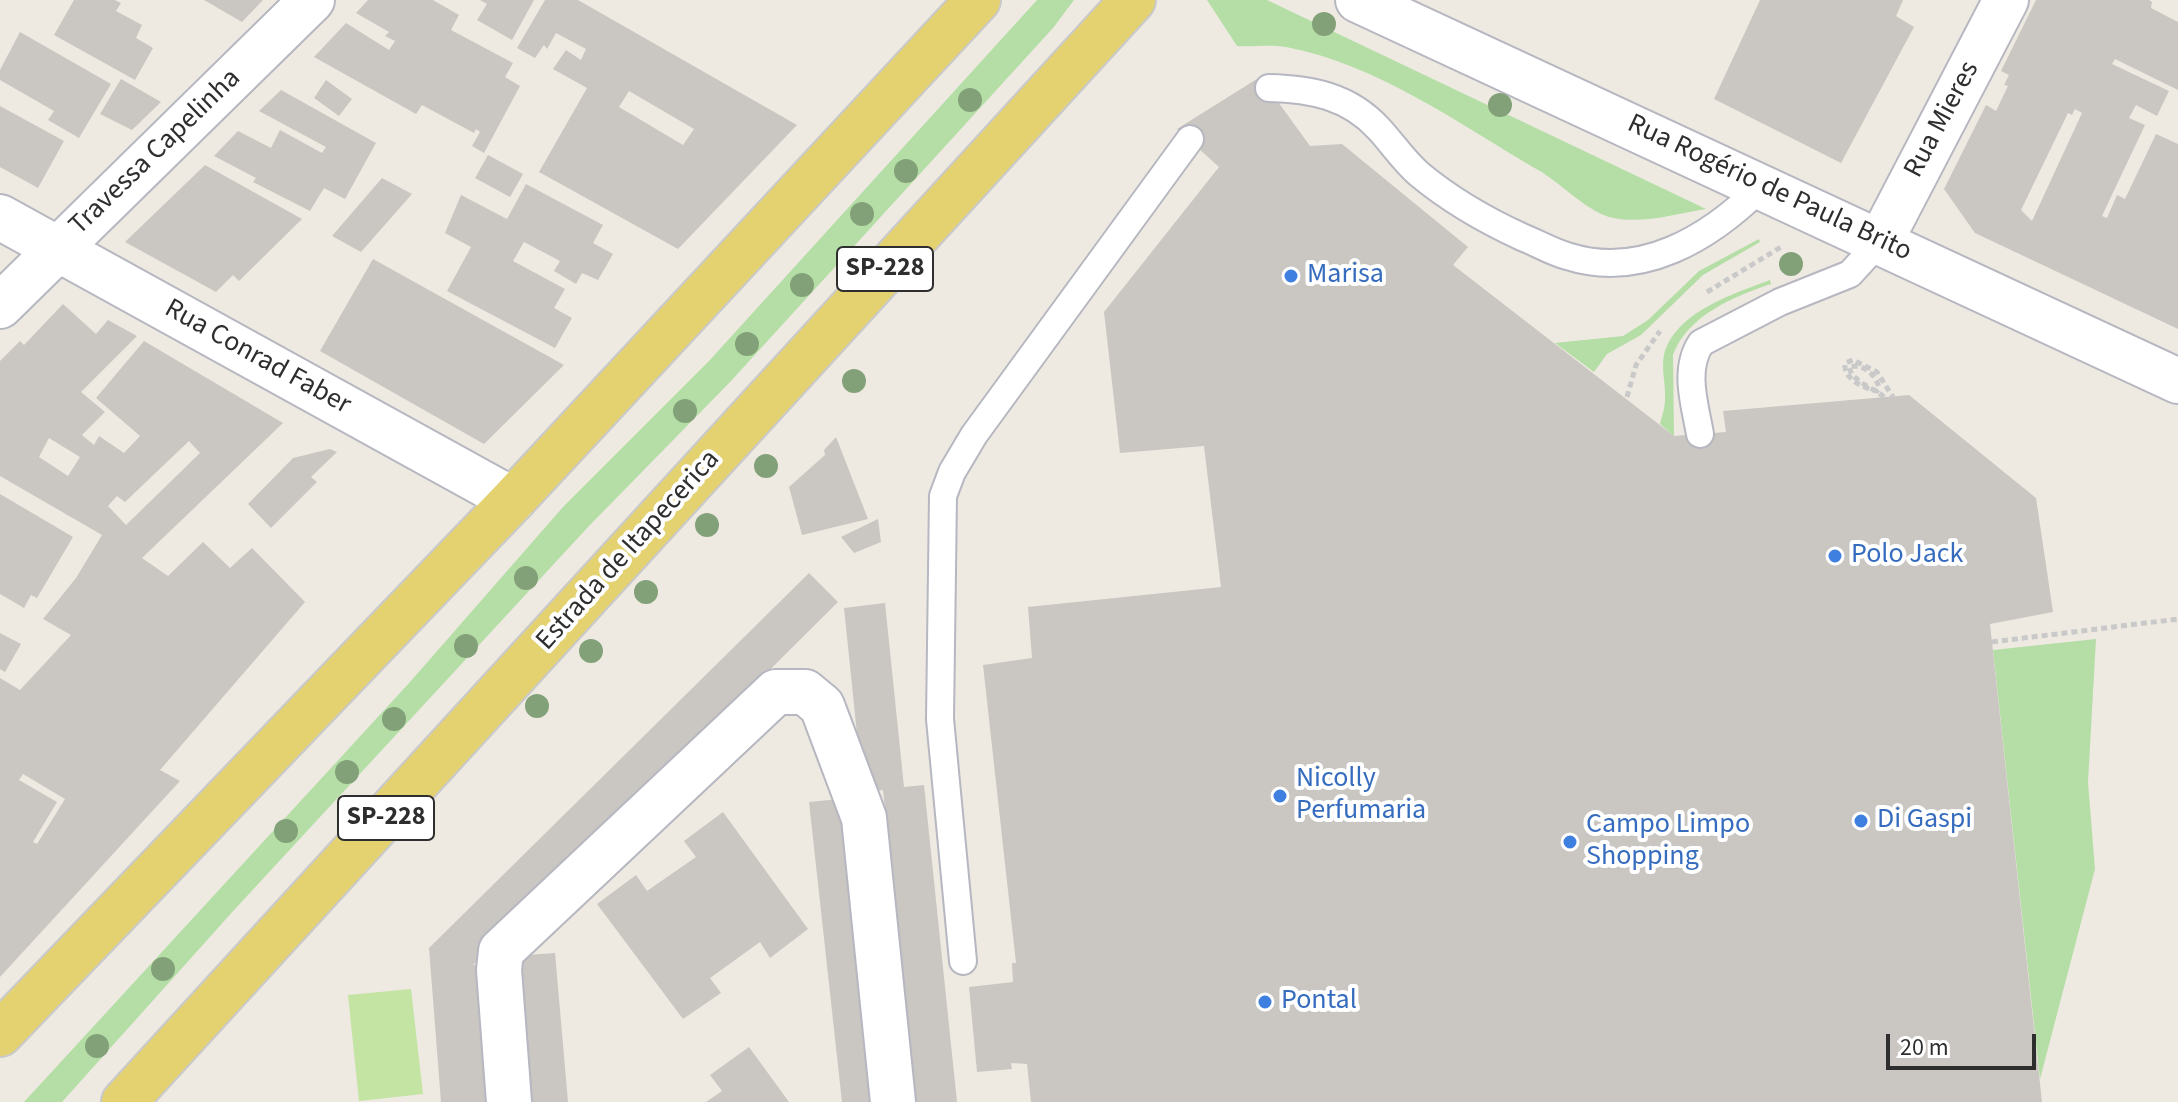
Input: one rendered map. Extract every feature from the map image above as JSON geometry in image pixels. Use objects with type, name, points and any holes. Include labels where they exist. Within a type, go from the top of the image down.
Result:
[{"type":"main road","points":[[0,1034],[513,500],[978,0]]},
{"type":"main road","name":"Estrada de Itapecerica","points":[[124,1102],[1133,0]]},
{"type":"street","name":"Travessa Capelinha","points":[[0,306],[312,0]]},
{"type":"street","name":"Rua Rogério de Paula Brito","points":[[1358,0],[1881,240],[2178,381]]},
{"type":"street","name":"Rua Mieres","points":[[1881,240],[2006,0]]},
{"type":"street","name":"Rua Conrad Faber","points":[[0,217],[513,500]]},
{"type":"street","points":[[509,1102],[499,970],[501,951],[776,692],[805,692],[822,706],[864,818],[893,1102]]},
{"type":"lane","points":[[1269,88],[1327,94],[1375,125],[1418,173],[1491,223],[1566,256],[1592,262],[1623,265],[1677,248],[1729,219],[1761,187]]},
{"type":"lane","points":[[963,961],[940,719],[943,496],[952,472],[974,435],[1190,139]]},
{"type":"lane","points":[[1700,434],[1690,376],[1694,353],[1701,343],[1780,302],[1850,274],[1881,240]]},
{"type":"path","points":[[1884,397],[1872,386],[1855,378],[1849,367],[1858,366],[1873,374],[1879,386],[1879,388],[1878,390],[1877,391],[1855,381],[1846,373],[1845,363],[1853,360],[1877,372],[1893,397]]},
{"type":"path","points":[[1992,642],[2178,619]]},
{"type":"green space","points":[[1037,0],[1074,0],[1053,28],[731,381],[589,526],[235,909],[62,1102],[24,1102],[410,682],[563,507],[709,361]]},
{"type":"green space","points":[[1207,0],[1267,0],[1706,209],[1658,218],[1633,220],[1609,217],[1448,115],[1385,81],[1320,55],[1286,47],[1237,46]]},
{"type":"green space","points":[[1759,239],[1760,242],[1703,275],[1641,335],[1607,354],[1594,372],[1555,343],[1623,336],[1648,320],[1699,271]]},
{"type":"green space","points":[[1770,280],[1771,284],[1713,309],[1680,341],[1673,355],[1674,436],[1660,424],[1665,402],[1663,360],[1670,340],[1680,327],[1707,307]]},
{"type":"green space","points":[[2096,639],[2088,782],[2095,869],[2040,1079],[1993,650]]},
{"type":"green space","points":[[411,989],[423,1094],[359,1101],[348,995]]},
{"type":"building","points":[[74,0],[115,0],[121,3],[116,11],[142,25],[136,38],[153,48],[135,80],[54,35]]},
{"type":"building","points":[[204,0],[263,0],[242,22]]},
{"type":"building","points":[[368,0],[433,0],[459,15],[451,30],[513,63],[505,77],[520,86],[484,153],[472,146],[480,132],[476,129],[474,133],[422,105],[416,114],[314,57],[346,23],[389,50],[395,41],[385,36],[389,32],[356,13]]},
{"type":"building","points":[[480,0],[534,0],[512,40],[477,20],[487,4]]},
{"type":"building","points":[[545,0],[578,0],[797,125],[678,249],[539,172],[587,88],[553,69],[566,50],[581,60],[586,49],[556,33],[547,49],[544,45],[535,58],[517,48]],"holes":[[[629,91],[694,129],[683,145],[619,107]]]},
{"type":"building","points":[[1760,0],[1903,0],[1896,16],[1914,27],[1841,163],[1714,99]]},
{"type":"building","points":[[2036,0],[2149,0],[2152,2],[2151,8],[2178,22],[2178,90],[2115,59],[2112,64],[2169,91],[2157,116],[2136,105],[2129,118],[2145,125],[2102,216],[2107,218],[2117,195],[2125,199],[2156,134],[2178,144],[2178,329],[1975,233],[1944,189],[1986,105],[1996,111],[2008,86],[2004,85],[2009,75],[2001,71]],"holes":[[[2075,109],[2082,113],[2032,221],[2021,210],[2068,113],[2072,115]]]},
{"type":"building","points":[[20,32],[111,84],[79,138],[48,120],[54,111],[0,80],[0,70]]},
{"type":"building","points":[[1260,77],[1310,146],[1342,144],[1468,247],[1453,265],[1674,436],[1726,432],[1723,411],[1909,395],[2036,498],[2053,612],[1990,624],[2042,1102],[1031,1102],[1027,1064],[1011,1063],[1012,1069],[977,1072],[969,987],[1013,982],[1012,963],[1016,963],[983,665],[1032,658],[1028,607],[1221,587],[1204,446],[1120,453],[1104,312],[1219,167],[1177,129]]},
{"type":"building","points":[[121,79],[161,102],[132,130],[100,114]]},
{"type":"building","points":[[326,80],[352,99],[339,116],[314,98]]},
{"type":"building","points":[[281,90],[376,143],[345,199],[324,188],[310,211],[253,182],[256,178],[214,156],[238,131],[271,148],[280,130],[322,153],[326,147],[259,111]]},
{"type":"building","points":[[0,106],[64,141],[38,188],[0,167]]},
{"type":"building","points":[[488,155],[523,174],[510,197],[475,178]]},
{"type":"building","points":[[205,165],[302,219],[239,281],[233,275],[216,292],[125,242]]},
{"type":"building","points":[[382,178],[412,194],[361,252],[332,236]]},
{"type":"building","points":[[526,184],[603,225],[593,243],[613,254],[598,280],[582,273],[576,284],[554,271],[560,261],[524,242],[513,261],[565,289],[554,308],[572,318],[555,348],[447,291],[471,247],[445,233],[461,195],[507,219]]},
{"type":"building","points":[[373,259],[564,365],[484,444],[320,351]]},
{"type":"building","points":[[63,304],[96,334],[108,320],[137,336],[81,392],[105,412],[82,435],[94,445],[99,436],[124,453],[140,436],[96,398],[144,341],[283,423],[142,558],[168,576],[203,542],[230,568],[252,548],[305,602],[160,770],[180,781],[0,977],[0,678],[20,690],[71,635],[43,619],[76,578],[102,535],[0,476],[0,361],[20,341],[24,345]],"holes":[[[49,438],[80,457],[68,476],[39,457]],[[189,441],[200,453],[126,525],[108,506],[117,496],[125,502]],[[23,774],[65,799],[37,844],[33,842],[57,802],[19,780]]]},
{"type":"building","points":[[836,437],[868,519],[802,535],[789,487],[825,455],[824,450]]},
{"type":"building","points":[[330,449],[337,452],[311,477],[317,482],[271,528],[248,504],[293,458]]},
{"type":"building","points":[[0,494],[73,537],[37,598],[31,595],[24,608],[0,594]]},
{"type":"building","points":[[878,519],[881,542],[854,553],[841,537]]},
{"type":"building","points":[[809,573],[838,602],[473,965],[480,965],[493,1102],[441,1102],[429,948]]},
{"type":"building","points":[[885,603],[904,787],[924,785],[957,1102],[916,1102],[883,790],[863,792],[844,608]]},
{"type":"building","points":[[0,633],[21,644],[5,672],[0,669]]},
{"type":"building","points":[[849,798],[882,1102],[842,1102],[809,802]]},
{"type":"building","points":[[723,812],[808,929],[770,958],[760,942],[710,978],[721,993],[683,1019],[597,904],[636,875],[647,891],[696,857],[684,841]]},
{"type":"building","points":[[555,953],[568,1102],[527,1102],[515,956]]},
{"type":"building","points":[[749,1047],[789,1102],[706,1102],[722,1091],[710,1075]]},
{"type":"place","name":"Marisa","points":[[1291,276]]},
{"type":"place","name":"Polo Jack","points":[[1835,556]]},
{"type":"place","name":"Nicolly Perfumaria","points":[[1280,796]]},
{"type":"place","name":"Di Gaspi","points":[[1861,821]]},
{"type":"place","name":"Campo Limpo Shopping","points":[[1570,842]]},
{"type":"place","name":"Pontal","points":[[1265,1002]]}]
